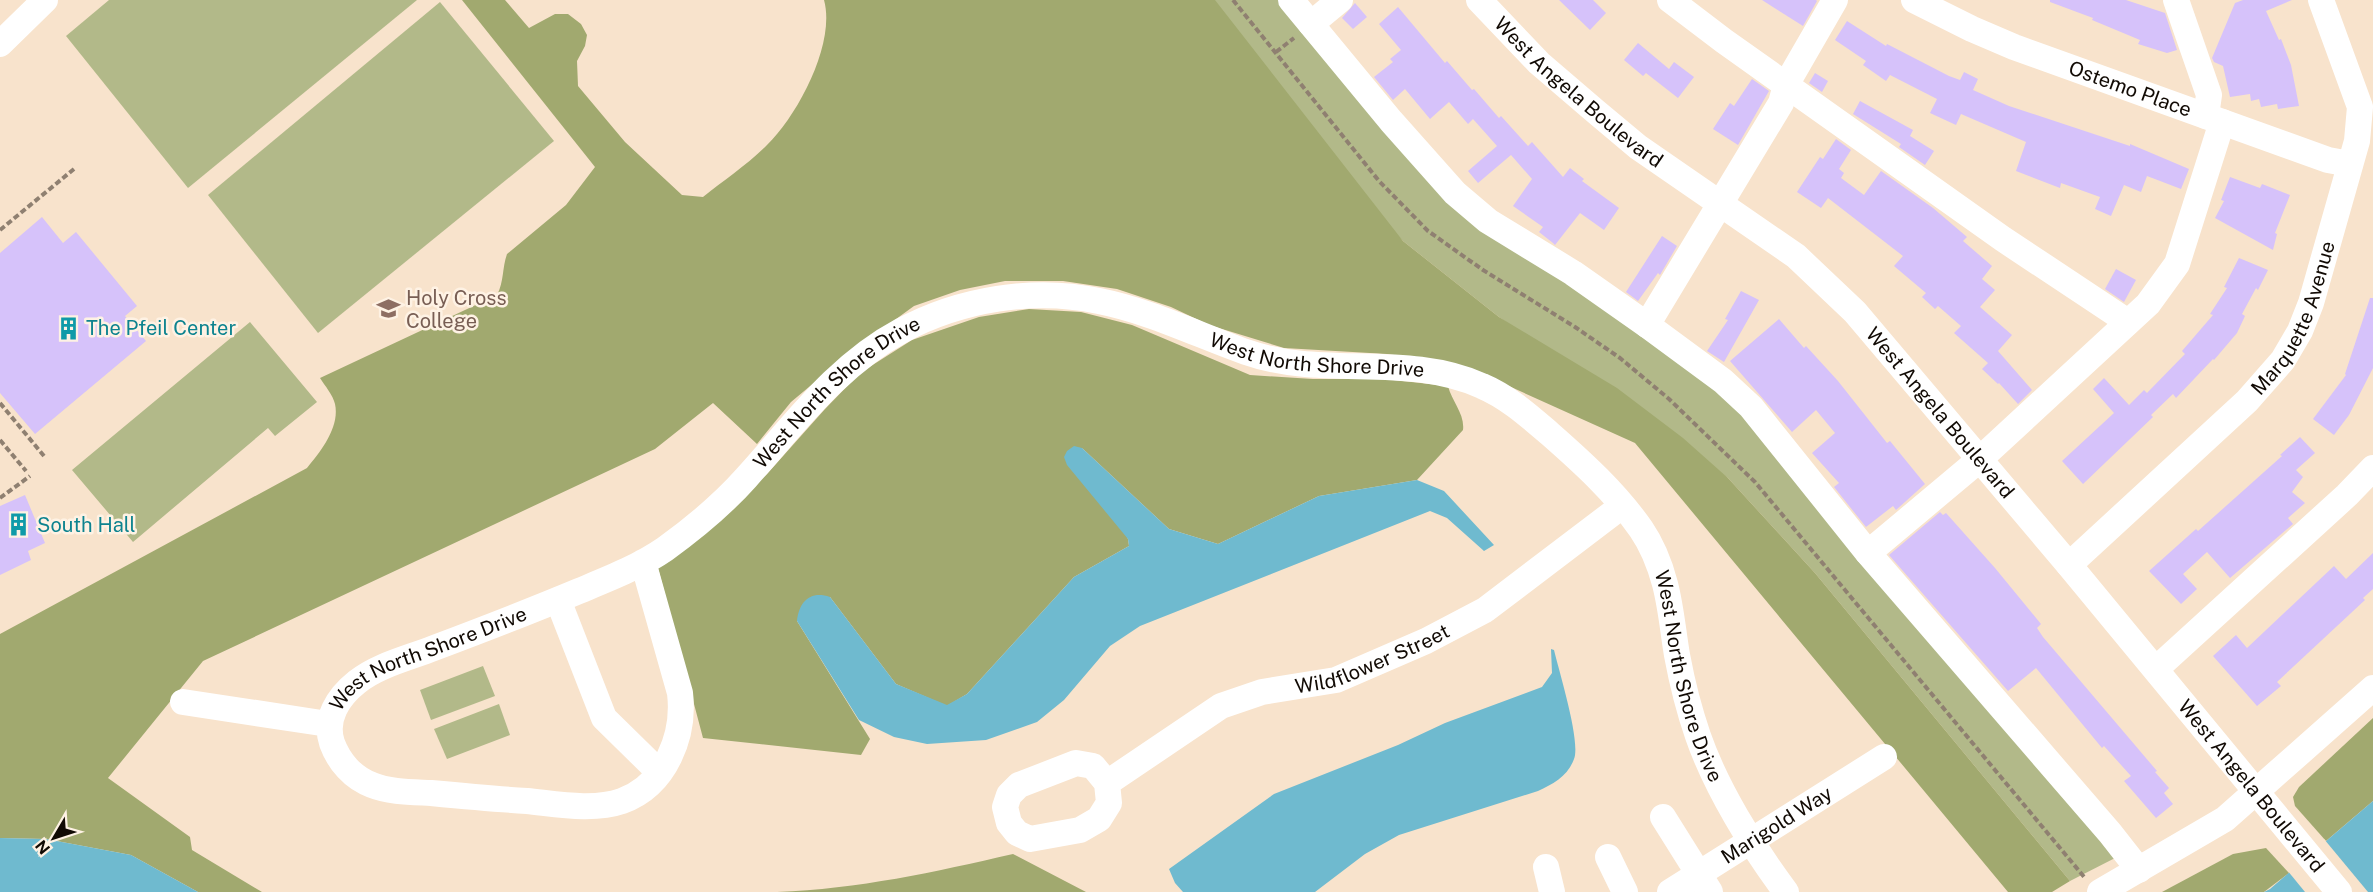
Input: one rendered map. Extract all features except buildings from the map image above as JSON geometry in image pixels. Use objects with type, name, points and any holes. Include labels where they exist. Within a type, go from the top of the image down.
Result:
[{"type":"street","points":[[0,44],[45,0]]},
{"type":"street","points":[[1291,0],[1391,122],[1455,193],[1488,221],[1573,273],[1647,325],[1723,381],[1751,407],[1868,553],[2110,833],[2139,870]]},
{"type":"street","points":[[1311,24],[1340,0]]},
{"type":"street","name":"West Angela Boulevard","points":[[1479,0],[1539,63],[1638,147],[1788,250],[1827,284],[1862,321],[2069,565],[2338,892]]},
{"type":"street","points":[[1670,0],[2003,239],[2128,322]]},
{"type":"street","points":[[1647,325],[1780,103],[1786,85],[1835,0]]},
{"type":"street","name":"Ostemo Place","points":[[1914,0],[2014,47],[2328,160],[2350,164]]},
{"type":"street","points":[[1868,553],[1979,460],[2148,304],[2177,264],[2214,119],[2209,95],[2176,0]]},
{"type":"street","name":"Marquette Avenue","points":[[2069,565],[2247,400],[2283,360],[2300,331],[2311,303],[2357,141],[2360,107],[2321,0]]},
{"type":"street","name":"West North Shore Drive","points":[[643,562],[680,693],[682,709],[679,731],[672,754],[637,792],[621,801],[586,806],[376,788],[356,777],[342,762],[333,746],[328,724],[336,705],[352,685],[368,674],[558,600],[661,552],[718,506],[849,365],[900,331],[945,312],[985,301],[1024,296],[1056,296],[1099,301],[1142,313],[1257,356],[1284,362],[1412,367],[1460,377],[1498,394],[1520,408],[1585,464],[1641,529],[1652,548],[1665,582],[1677,657],[1700,741],[1718,782],[1752,841],[1786,892]]},
{"type":"street","points":[[2156,669],[2347,495],[2373,468]]},
{"type":"street","name":"Wildflower Street","points":[[1107,783],[1221,706],[1262,692],[1336,680],[1426,641],[1475,616],[1622,506]]},
{"type":"street","points":[[558,600],[604,718],[658,771]]},
{"type":"street","points":[[2093,886],[2139,870],[2225,819],[2373,688]]},
{"type":"street","name":"West North Shore Drive","points":[[183,702],[328,724]]},
{"type":"street","name":"Marigold Way","points":[[1670,892],[1704,883],[1752,841],[1884,757]]},
{"type":"street","points":[[1663,817],[1704,883]]},
{"type":"street","points":[[1608,857],[1625,892]]},
{"type":"street","points":[[1546,867],[1551,892]]},
{"type":"path","points":[[1233,0],[1379,181],[1428,231],[1483,270],[1620,358],[1691,420],[1755,482],[2093,886]]},
{"type":"path","points":[[0,230],[74,169]]},
{"type":"path","points":[[0,403],[44,456]]},
{"type":"path","points":[[0,440],[26,471]]},
{"type":"path","points":[[0,498],[30,476]]},
{"type":"green space","points":[[109,0],[417,0],[188,188],[66,36]]},
{"type":"green space","points":[[462,0],[505,0],[529,28],[555,14],[568,14],[581,24],[587,35],[585,46],[577,61],[578,86],[625,142],[682,195],[703,197],[760,152],[791,116],[812,77],[825,37],[824,0],[1215,0],[1403,241],[1499,317],[1617,388],[1683,438],[1728,478],[1815,573],[2070,881],[2052,892],[2008,892],[1635,443],[1471,369],[1431,360],[1387,354],[1284,348],[1209,325],[1171,307],[1117,289],[1063,281],[1005,281],[960,290],[914,306],[852,351],[791,402],[757,444],[713,403],[655,449],[203,661],[108,778],[190,837],[192,850],[262,892],[198,892],[131,855],[46,839],[0,838],[0,634],[307,468],[328,438],[335,421],[334,401],[320,378],[497,295],[507,254],[566,205],[595,167]]},
{"type":"green space","points":[[1176,0],[1281,0],[1366,102],[1629,325],[1745,412],[2119,856],[2070,881],[1815,573],[1728,478],[1499,317],[1403,241]]},
{"type":"green space","points":[[440,2],[554,141],[318,333],[208,195]]},
{"type":"green space","points":[[1029,309],[1081,312],[1132,325],[1250,375],[1313,379],[1384,379],[1448,386],[1460,413],[1463,430],[1417,480],[1319,496],[1218,544],[1169,529],[1082,448],[1128,539],[1129,546],[1074,577],[967,694],[947,706],[896,684],[830,597],[797,621],[870,739],[861,755],[703,738],[658,568],[767,474],[860,373],[912,340],[979,317]]},
{"type":"green space","points":[[250,322],[317,402],[275,436],[268,428],[133,542],[72,470]]},
{"type":"green space","points":[[483,666],[495,696],[431,720],[420,690]]},
{"type":"green space","points":[[499,704],[510,735],[447,759],[434,729]]},
{"type":"green space","points":[[2373,718],[2373,801],[2326,841],[2295,806],[2293,797],[2299,787]]},
{"type":"green space","points":[[2266,848],[2289,873],[2264,892],[2162,892],[2233,854]]},
{"type":"green space","points":[[1013,854],[1086,892],[777,892],[867,883]]},
{"type":"water","points":[[1074,446],[1082,448],[1169,529],[1218,544],[1319,496],[1417,480],[1444,491],[1494,545],[1484,551],[1447,518],[1430,511],[1140,626],[1110,646],[1064,700],[1037,722],[986,740],[927,744],[894,737],[859,720],[797,621],[803,603],[817,595],[830,597],[896,684],[947,705],[967,694],[1074,577],[1129,546],[1128,539],[1067,465],[1064,457],[1067,451]]},
{"type":"water","points":[[1551,649],[1554,650],[1575,738],[1574,759],[1564,775],[1554,782],[1538,791],[1399,835],[1365,854],[1315,892],[1183,892],[1175,883],[1169,869],[1274,794],[1398,745],[1445,723],[1542,687],[1552,673]]},
{"type":"water","points":[[2373,801],[2373,892],[2264,892],[2270,889]]},
{"type":"water","points":[[0,838],[46,839],[131,855],[198,892],[0,892]]},
{"type":"pier","points":[[2324,839],[2368,892],[2305,892],[2287,870]]},
{"type":"place","name":"Holy Cross College","points":[[388,309]]},
{"type":"place","name":"The Pfeil Center","points":[[68,328]]},
{"type":"place","name":"South Hall","points":[[19,525]]}]
